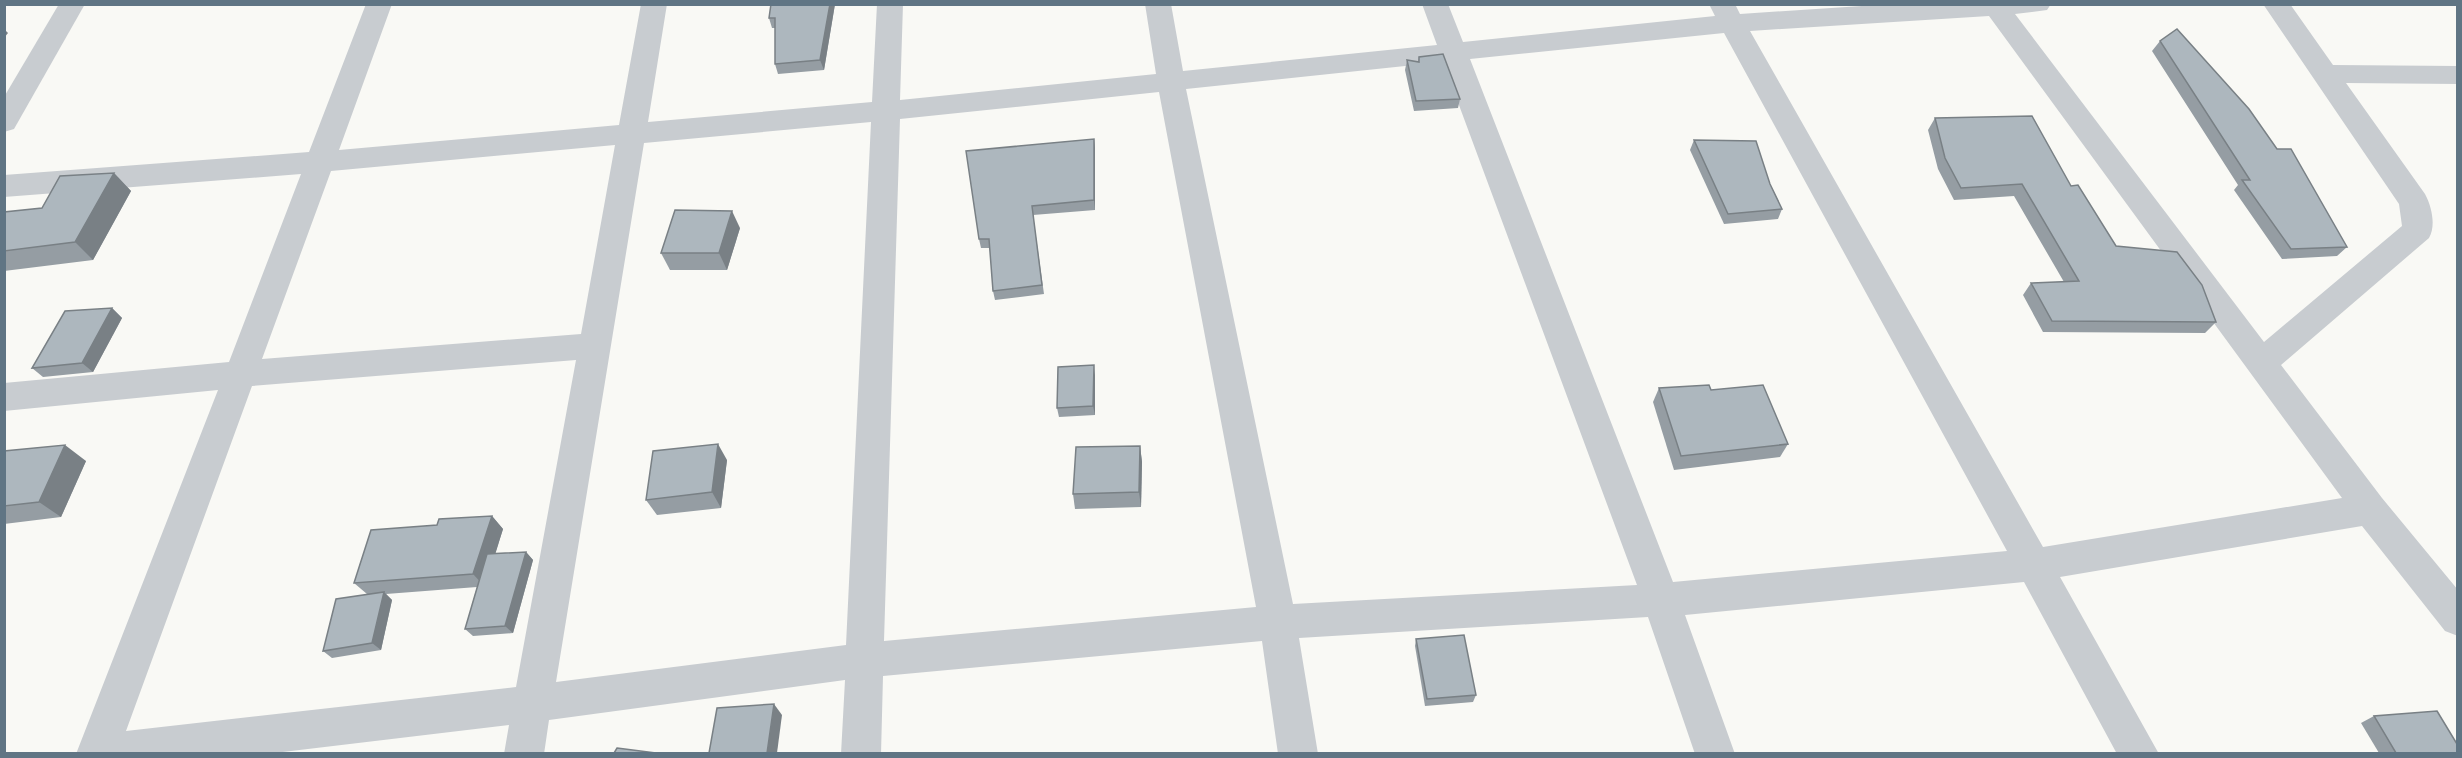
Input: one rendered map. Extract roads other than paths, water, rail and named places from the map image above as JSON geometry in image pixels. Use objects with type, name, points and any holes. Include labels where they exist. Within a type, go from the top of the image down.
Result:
[{"type":"street","points":[[4,122],[72,4]]},
{"type":"street","points":[[379,4],[98,753],[532,704],[865,660],[1278,622],[1661,600],[2035,565],[2370,509]]},
{"type":"street","points":[[524,753],[654,4]]},
{"type":"street","points":[[861,753],[890,4]]},
{"type":"street","points":[[1158,4],[1171,81],[1278,622],[1298,753]]},
{"type":"street","points":[[1435,4],[1661,600],[1715,753]]},
{"type":"street","points":[[4,186],[320,162],[886,111],[1452,51],[1727,14],[2038,4]]},
{"type":"street","points":[[2262,362],[2418,230],[2415,202],[2276,4]]},
{"type":"street","points":[[1995,6],[2370,509],[2457,619]]},
{"type":"street","points":[[1727,14],[2139,753]]},
{"type":"street","points":[[2324,74],[2457,75]]},
{"type":"street","points":[[4,396],[241,374],[595,346]]}]
